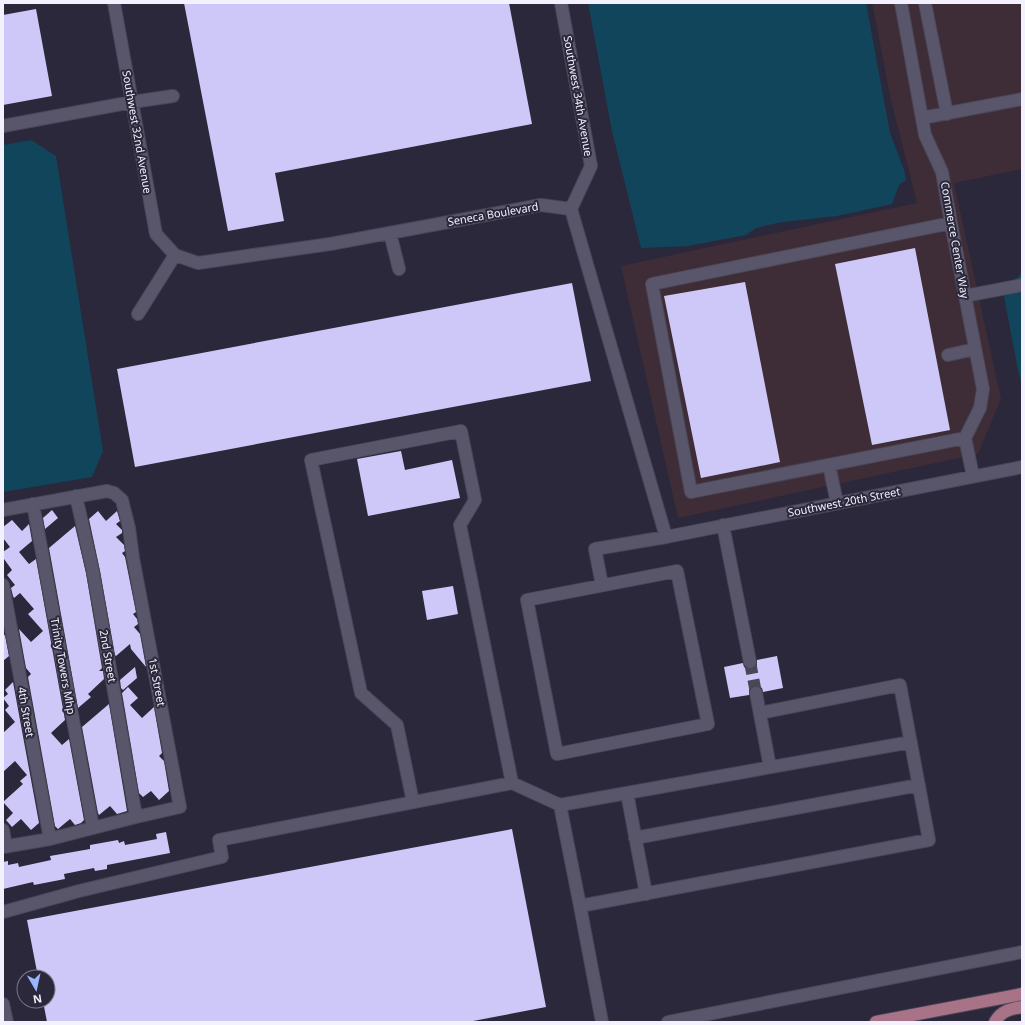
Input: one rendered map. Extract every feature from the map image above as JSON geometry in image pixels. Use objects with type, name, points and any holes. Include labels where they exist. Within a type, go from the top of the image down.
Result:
[{"type":"main road","points":[[876,1022],[1022,994]]},
{"type":"main road","points":[[995,1022],[1003,1012],[1022,1007]]},
{"type":"street","name":"Southwest 32nd Avenue","points":[[114,3],[156,234],[175,255]]},
{"type":"street","name":"Southwest 34th Avenue","points":[[561,3],[591,166],[571,209]]},
{"type":"street","name":"Commerce Center Way","points":[[901,3],[925,135],[942,172],[983,389],[980,408],[964,438]]},
{"type":"street","points":[[925,3],[947,114]]},
{"type":"street","points":[[3,126],[132,102],[173,96]]},
{"type":"street","points":[[922,118],[1022,99]]},
{"type":"street","name":"Seneca Boulevard","points":[[175,255],[198,263],[330,244],[541,205],[571,209]]},
{"type":"street","points":[[571,209],[666,537]]},
{"type":"street","points":[[951,223],[652,284],[691,492],[964,438],[973,476]]},
{"type":"street","points":[[390,233],[399,269]]},
{"type":"street","points":[[138,314],[175,255]]},
{"type":"street","points":[[965,296],[1022,285]]},
{"type":"street","points":[[948,355],[975,349]]},
{"type":"street","points":[[413,802],[398,725],[361,693],[311,460],[460,431],[475,500],[460,525],[512,783]]},
{"type":"street","points":[[829,465],[837,503]]},
{"type":"street","name":"Southwest 20th Street","points":[[602,585],[595,549],[666,537],[1022,467]]},
{"type":"street","name":"1st Street","points":[[3,510],[107,491],[114,493],[122,500],[129,528],[180,807],[136,816],[50,839],[4,846]]},
{"type":"street","name":"2nd Street","points":[[76,496],[93,572],[136,816]]},
{"type":"street","name":"Trinity Towers Mhp","points":[[33,504],[93,828]]},
{"type":"street","points":[[723,525],[750,662]]},
{"type":"street","points":[[677,571],[708,724],[557,754],[527,600],[602,585],[677,571]]},
{"type":"street","name":"4th Street","points":[[3,585],[50,839]]},
{"type":"street","points":[[580,906],[929,840],[900,686],[760,713]]},
{"type":"street","points":[[756,693],[770,767]]},
{"type":"street","points":[[3,912],[80,891],[222,857],[220,840],[512,783],[560,805],[911,742]]},
{"type":"street","points":[[635,838],[919,785]]},
{"type":"street","points":[[626,793],[646,894]]},
{"type":"street","points":[[560,805],[602,1022]]},
{"type":"street","points":[[3,830],[4,846]]},
{"type":"street","points":[[668,1022],[1022,952]]},
{"type":"street","points":[[3,1004],[6,1022]]},
{"type":"shaded area","points":[[872,3],[1022,3],[1022,169],[954,183],[1001,399],[978,454],[678,518],[621,266],[917,203],[891,100]]},
{"type":"water","points":[[588,3],[866,3],[890,133],[904,170],[906,180],[899,185],[892,204],[837,216],[782,222],[756,228],[746,235],[688,246],[641,248],[612,131]]},
{"type":"water","points":[[31,140],[56,156],[103,451],[92,477],[3,492],[3,145]]},
{"type":"water","points":[[1022,273],[1022,386],[1003,291]]},
{"type":"building","points":[[184,3],[509,3],[532,124],[275,173],[284,221],[228,231]]},
{"type":"building","points":[[36,9],[52,96],[3,105],[3,15]]},
{"type":"building","points":[[915,248],[950,430],[872,445],[835,264]]},
{"type":"building","points":[[745,282],[780,462],[701,478],[664,296]]},
{"type":"building","points":[[572,283],[591,381],[135,467],[117,369]]},
{"type":"building","points":[[401,451],[405,470],[452,460],[460,498],[368,516],[357,459]]},
{"type":"building","points":[[52,510],[58,518],[45,529],[43,518]]},
{"type":"building","points":[[98,511],[106,521],[117,511],[120,521],[116,524],[122,530],[122,533],[116,537],[124,545],[125,551],[122,553],[125,557],[136,612],[133,614],[137,619],[138,624],[134,627],[140,634],[146,667],[131,649],[130,644],[116,656],[115,655],[89,519]]},
{"type":"building","points":[[12,520],[22,531],[29,524],[32,541],[19,552],[29,564],[36,559],[65,720],[51,733],[62,745],[69,739],[84,820],[75,825],[70,819],[58,829],[55,826],[28,677],[31,674],[26,668],[19,629],[31,642],[43,631],[28,614],[34,609],[20,593],[14,598],[11,588],[15,585],[7,575],[12,570],[3,556],[3,552],[10,547],[3,538],[3,527]]},
{"type":"building","points":[[75,526],[86,573],[102,668],[99,671],[103,671],[104,679],[88,694],[91,697],[78,708],[49,548]]},
{"type":"building","points":[[453,586],[458,614],[427,620],[422,591]]},
{"type":"building","points":[[5,635],[9,656],[3,661],[3,636]]},
{"type":"building","points":[[777,656],[783,688],[763,692],[762,688],[759,686],[754,686],[749,690],[749,695],[730,698],[724,667],[743,663],[744,667],[747,669],[752,669],[757,665],[757,660]]},
{"type":"building","points":[[135,667],[137,678],[123,690],[121,688],[120,680]]},
{"type":"building","points":[[13,682],[39,823],[31,830],[21,819],[12,827],[6,820],[13,813],[3,802],[23,784],[20,781],[27,775],[15,761],[3,772],[3,733],[15,722],[5,710],[9,706],[3,698],[8,694],[5,690]]},
{"type":"building","points":[[128,687],[138,698],[130,705],[142,718],[154,707],[162,753],[159,756],[164,761],[169,791],[159,800],[151,791],[143,797],[139,793],[122,693]]},
{"type":"building","points":[[109,704],[127,811],[117,814],[110,806],[99,815],[82,727]]},
{"type":"building","points":[[512,829],[546,1007],[468,1022],[47,1022],[45,1009],[56,1009],[56,969],[36,969],[27,920]]},
{"type":"building","points":[[166,832],[170,853],[107,865],[107,869],[95,871],[94,868],[64,874],[65,879],[34,885],[33,882],[3,889],[3,862],[8,861],[8,865],[18,863],[19,867],[51,860],[50,856],[90,849],[90,845],[118,840],[119,843],[124,841],[125,845],[157,839],[156,834]]},
{"type":"tunnel","points":[[750,662],[756,693]]}]
